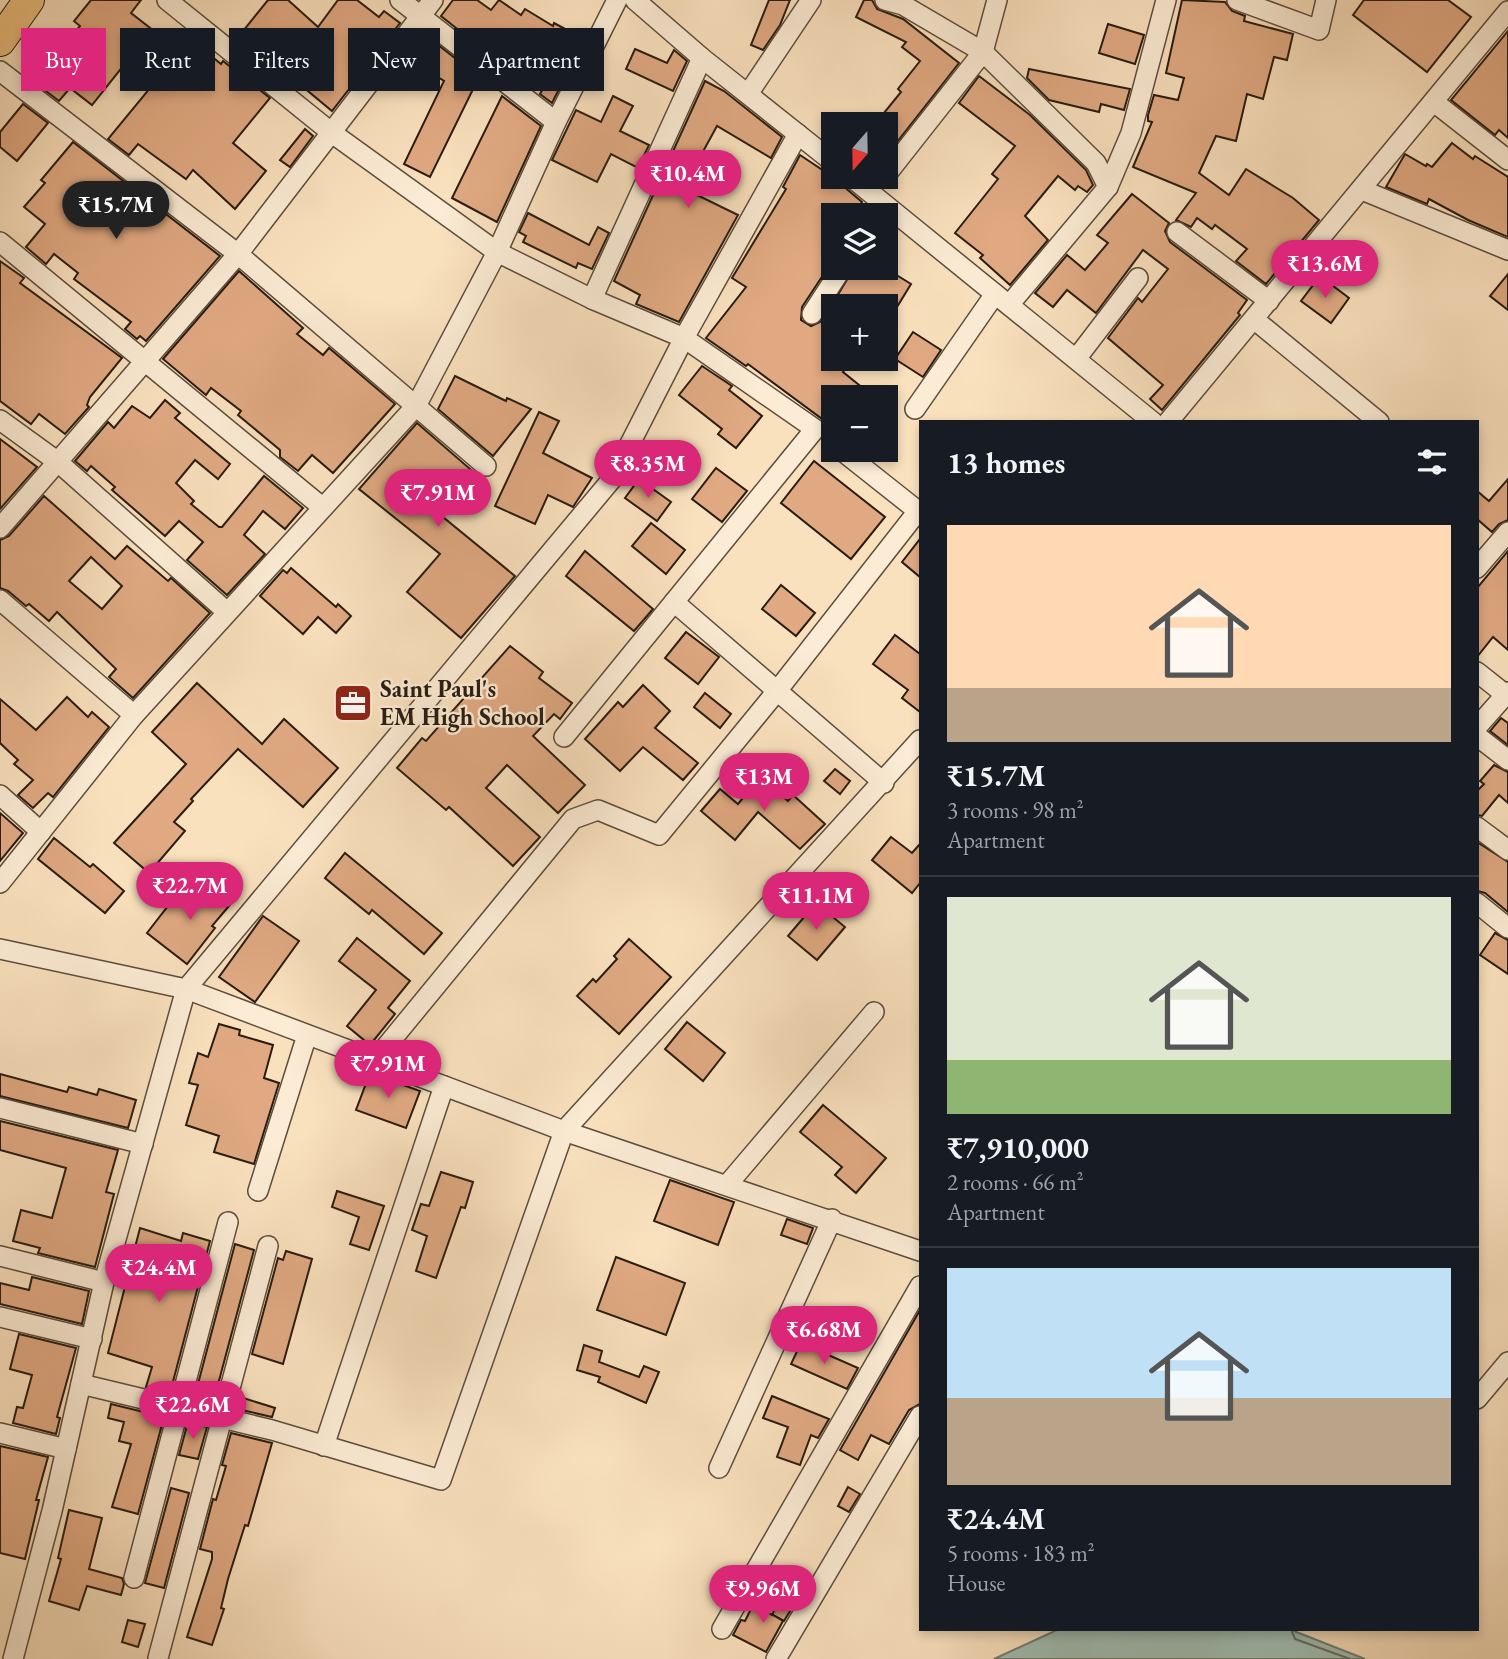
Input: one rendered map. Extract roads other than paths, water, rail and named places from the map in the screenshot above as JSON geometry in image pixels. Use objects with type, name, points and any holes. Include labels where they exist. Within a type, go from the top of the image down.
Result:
[{"type":"main road","points":[[0,41],[29,0]]},
{"type":"street","points":[[167,0],[332,133],[497,253],[592,299],[684,338],[821,434]]},
{"type":"street","points":[[400,0],[427,8],[556,122]]},
{"type":"street","points":[[0,883],[134,715],[415,406],[497,253],[556,122],[617,0]]},
{"type":"street","points":[[635,0],[702,58],[821,152]]},
{"type":"street","points":[[748,94],[811,0]]},
{"type":"street","points":[[885,0],[903,5],[983,52],[1096,163],[1108,187]]},
{"type":"street","points":[[898,160],[983,52],[997,0]]},
{"type":"street","points":[[915,409],[1002,299],[1108,187],[1131,133],[1166,0]]},
{"type":"street","points":[[1237,0],[1319,30],[1326,0]]},
{"type":"street","points":[[0,528],[238,254],[427,8]]},
{"type":"street","points":[[1170,420],[1508,11]]},
{"type":"street","points":[[592,299],[702,58]]},
{"type":"street","points":[[0,71],[238,254],[486,466]]},
{"type":"street","points":[[1434,102],[1508,160]]},
{"type":"street","points":[[13,1659],[82,1384],[104,1282],[186,989],[612,479],[684,338],[798,134]]},
{"type":"street","points":[[863,189],[876,203]]},
{"type":"street","points":[[1362,190],[1508,250]]},
{"type":"street","points":[[898,220],[1002,299],[1151,420]]},
{"type":"street","points":[[1177,232],[1269,302]]},
{"type":"street","points":[[0,242],[321,507]]},
{"type":"street","points":[[1076,359],[1138,278]]},
{"type":"street","points":[[812,314],[834,280]]},
{"type":"street","points":[[1255,320],[1377,420]]},
{"type":"street","points":[[0,420],[58,462],[227,612]]},
{"type":"street","points":[[564,737],[815,429]]},
{"type":"street","points":[[375,1060],[573,819],[598,810],[659,835],[777,691],[918,511],[856,462]]},
{"type":"street","points":[[1479,566],[1508,532]]},
{"type":"street","points":[[0,600],[134,715]]},
{"type":"street","points":[[674,602],[884,783]]},
{"type":"street","points":[[1479,673],[1507,693],[1479,725]]},
{"type":"street","points":[[1479,738],[1508,760]]},
{"type":"street","points":[[82,1384],[224,1418],[441,1480],[564,1131],[884,783],[919,741]]},
{"type":"street","points":[[0,795],[41,832]]},
{"type":"street","points":[[1479,828],[1508,850]]},
{"type":"street","points":[[1479,905],[1508,928]]},
{"type":"street","points":[[0,949],[186,989],[564,1131],[832,1219],[919,1251]]},
{"type":"street","points":[[727,1185],[874,1012]]},
{"type":"street","points":[[258,1191],[307,1035]]},
{"type":"street","points":[[324,1446],[444,1086]]},
{"type":"street","points":[[0,1108],[143,1144]]},
{"type":"street","points":[[719,1468],[832,1219]]},
{"type":"street","points":[[134,1578],[228,1222]]},
{"type":"street","points":[[158,1658],[268,1245]]},
{"type":"street","points":[[0,1256],[104,1282]]},
{"type":"street","points":[[722,1629],[919,1288]]},
{"type":"street","points":[[0,1317],[92,1339]]},
{"type":"street","points":[[1479,1397],[1508,1362]]},
{"type":"street","points":[[776,1659],[919,1418]]},
{"type":"street","points":[[0,1433],[66,1449]]},
{"type":"water","points":[[1055,1631],[1294,1631],[1365,1659],[994,1659]]},
{"type":"place","name":"Saint Paul's EM High School","points":[[353,703]]}]
